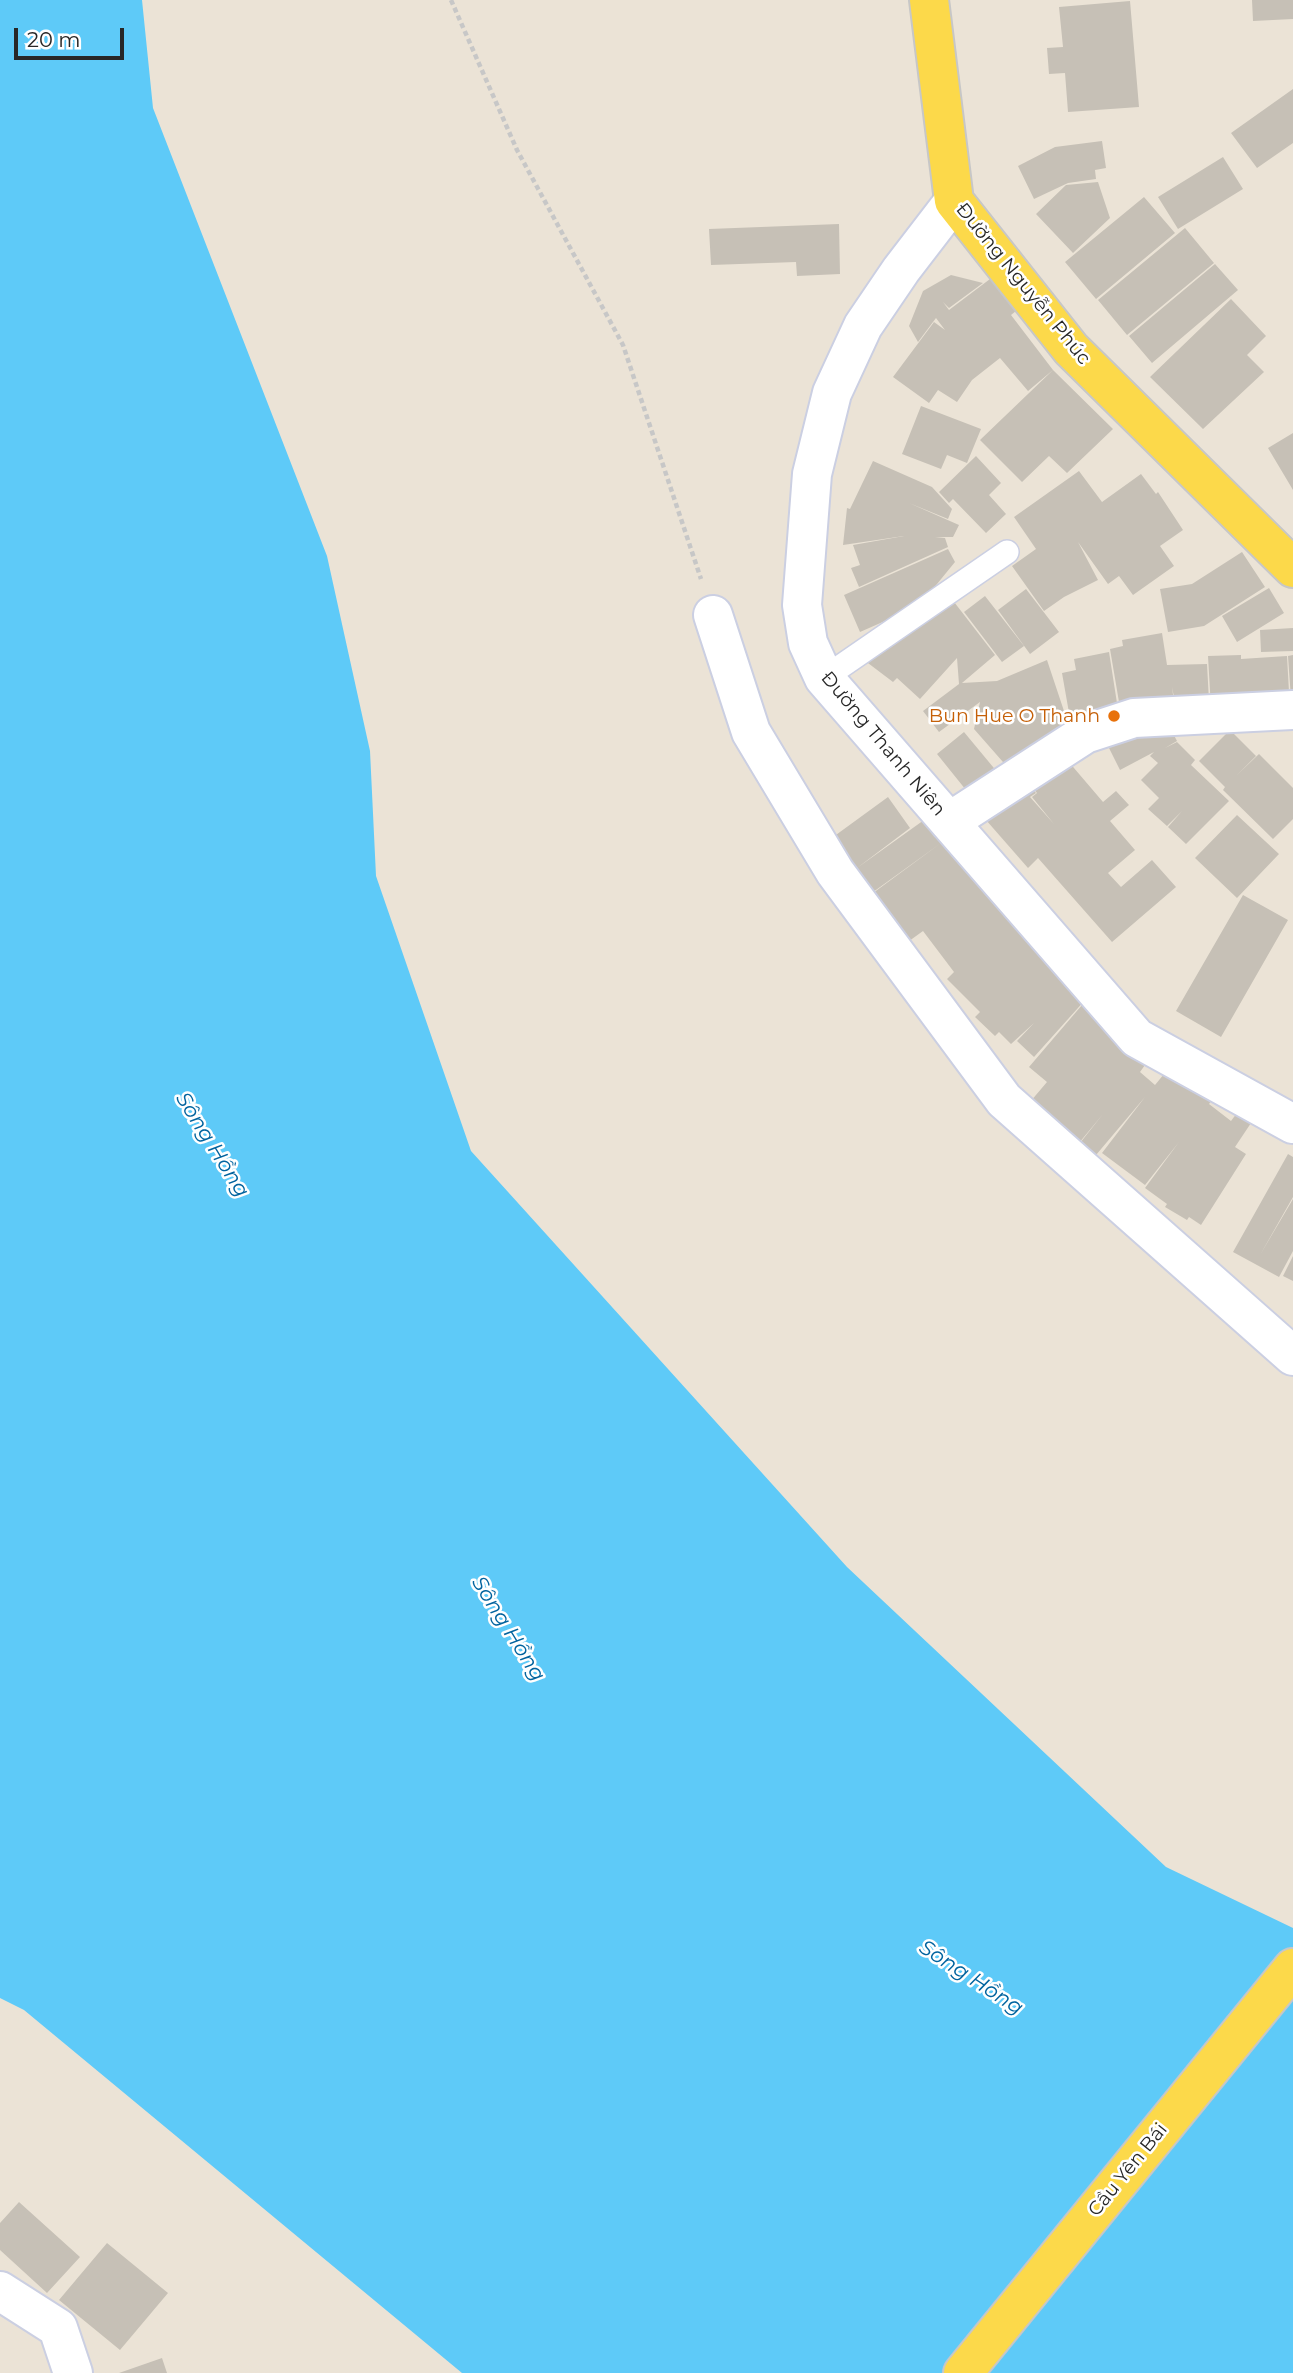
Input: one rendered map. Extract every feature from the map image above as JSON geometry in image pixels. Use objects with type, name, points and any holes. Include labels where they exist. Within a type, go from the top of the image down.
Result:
[{"type":"main road","name":"Đường Nguyễn Phúc","points":[[929,0],[954,201],[1071,349],[1293,568]]},
{"type":"main road","name":"Cầu Yên Bái","points":[[963,2373],[1293,1968]]},
{"type":"street","name":"Đường Thanh Niên","points":[[954,201],[901,270],[863,326],[832,393],[812,474],[802,605],[808,643],[824,678],[1137,1038],[1293,1124]]},
{"type":"street","points":[[713,615],[751,732],[835,872],[1004,1100],[1293,1356]]},
{"type":"street","points":[[950,822],[1085,734],[1134,718],[1293,710]]},
{"type":"street","points":[[0,2291],[58,2328],[73,2373]]},
{"type":"lane","points":[[824,678],[1007,552]]},
{"type":"path","points":[[451,0],[517,150],[623,345],[713,615]]},
{"type":"water","name":"Sông Hồng","points":[[0,0],[142,0],[153,108],[327,556],[370,751],[376,876],[471,1151],[847,1567],[1166,1867],[1293,1928],[1293,2373],[462,2373],[24,2010],[0,1998]]},
{"type":"building","points":[[1252,0],[1293,0],[1293,19],[1253,21]]},
{"type":"building","points":[[1130,1],[1139,107],[1068,112],[1065,73],[1049,74],[1047,48],[1063,47],[1059,7]]},
{"type":"building","points":[[1293,89],[1293,143],[1257,168],[1231,133]]},
{"type":"building","points":[[1102,141],[1106,168],[1095,170],[1096,179],[1068,183],[1034,199],[1018,166],[1055,147]]},
{"type":"building","points":[[1223,157],[1243,189],[1178,229],[1158,197]]},
{"type":"building","points":[[1098,182],[1110,218],[1073,253],[1036,214],[1066,185]]},
{"type":"building","points":[[1144,197],[1175,233],[1096,299],[1065,262]]},
{"type":"building","points":[[839,224],[840,274],[797,276],[796,262],[711,265],[709,229]]},
{"type":"building","points":[[1185,228],[1214,263],[1127,335],[1098,300]]},
{"type":"building","points":[[1215,264],[1238,290],[1152,363],[1129,336]]},
{"type":"building","points":[[951,275],[983,283],[949,308],[943,302],[949,310],[990,279],[1016,311],[1011,315],[1053,370],[1028,391],[1000,358],[972,380],[957,402],[938,390],[929,403],[893,377],[934,322],[945,330],[936,318],[918,342],[909,326],[923,291]]},
{"type":"building","points":[[1231,299],[1266,336],[1247,355],[1264,372],[1203,429],[1150,377]]},
{"type":"building","points":[[1053,370],[1113,429],[1067,473],[1049,456],[1022,482],[980,440]]},
{"type":"building","points":[[921,406],[981,429],[967,463],[947,455],[941,469],[902,454]]},
{"type":"building","points":[[1293,433],[1293,490],[1268,448]]},
{"type":"building","points":[[976,456],[1001,483],[989,495],[1006,514],[986,533],[953,499],[949,503],[939,492]]},
{"type":"building","points":[[873,461],[932,487],[952,509],[948,519],[909,503],[959,525],[953,537],[935,537],[945,538],[948,547],[859,587],[851,568],[860,565],[853,545],[904,536],[843,545],[847,508],[850,509]]},
{"type":"building","points":[[1079,471],[1102,502],[1141,474],[1156,494],[1158,492],[1183,530],[1160,546],[1174,566],[1133,595],[1119,576],[1108,584],[1078,542],[1098,580],[1064,597],[1044,611],[1012,566],[1036,549],[1014,517]]},
{"type":"building","points":[[948,549],[955,562],[919,606],[860,632],[844,595]]},
{"type":"building","points":[[1242,552],[1265,587],[1204,626],[1168,632],[1160,589],[1192,584]]},
{"type":"building","points":[[1269,588],[1284,613],[1237,642],[1222,616]]},
{"type":"building","points":[[1026,589],[1059,632],[1030,654],[998,610]]},
{"type":"building","points":[[985,596],[1024,646],[1002,662],[964,612]]},
{"type":"building","points":[[951,598],[995,655],[962,683],[997,681],[1047,660],[1070,729],[1010,770],[974,729],[980,702],[939,732],[923,711],[959,684],[957,658],[920,699],[897,678],[893,682],[864,660]]},
{"type":"building","points":[[1293,628],[1293,651],[1261,652],[1260,630]]},
{"type":"building","points":[[1162,633],[1167,665],[1207,664],[1209,701],[1175,702],[1172,687],[1174,702],[1119,702],[1110,649],[1123,646],[1122,640]]},
{"type":"building","points":[[1109,652],[1119,716],[1071,724],[1062,673],[1076,670],[1074,659]]},
{"type":"building","points":[[1241,655],[1241,659],[1287,656],[1289,692],[1211,708],[1208,656]]},
{"type":"building","points":[[1293,655],[1293,699],[1291,699],[1288,656]]},
{"type":"building","points":[[1165,718],[1177,741],[1165,748],[1177,742],[1195,760],[1191,765],[1229,801],[1186,844],[1168,827],[1182,811],[1167,826],[1148,809],[1159,798],[1141,780],[1158,763],[1150,756],[1154,752],[1120,770],[1106,742]]},
{"type":"building","points":[[1230,730],[1256,756],[1237,775],[1259,754],[1293,788],[1293,819],[1273,839],[1223,790],[1225,787],[1199,761]]},
{"type":"building","points":[[964,732],[998,773],[970,795],[937,754]]},
{"type":"building","points":[[1068,761],[1103,802],[1116,791],[1129,805],[1110,821],[1135,850],[1108,873],[1121,887],[1152,860],[1176,887],[1112,942],[1038,858],[1028,868],[986,820],[1028,784],[1036,793],[1030,797],[1054,824],[1032,797],[1037,793],[1030,785]]},
{"type":"building","points":[[888,797],[910,828],[857,868],[931,815],[1086,999],[1034,1057],[1017,1041],[1034,1023],[1011,1044],[999,1032],[995,1036],[975,1017],[980,1012],[947,979],[954,972],[923,931],[905,944],[869,896],[941,843],[869,895],[829,840]]},
{"type":"building","points":[[1237,815],[1279,854],[1237,898],[1195,858]]},
{"type":"building","points":[[1243,895],[1288,920],[1221,1037],[1176,1011]]},
{"type":"building","points":[[1088,998],[1129,1052],[1145,1065],[1140,1072],[1155,1085],[1169,1068],[1212,1100],[1209,1104],[1231,1121],[1237,1113],[1251,1123],[1235,1147],[1246,1154],[1201,1225],[1165,1207],[1167,1204],[1145,1188],[1179,1142],[1145,1185],[1102,1153],[1145,1097],[1096,1155],[1080,1143],[1103,1114],[1079,1143],[1030,1102],[1047,1082],[1029,1067]]},
{"type":"building","points":[[1288,1154],[1293,1157],[1293,1197],[1260,1255],[1293,1199],[1293,1251],[1279,1277],[1233,1252]]},
{"type":"building","points":[[1293,1256],[1293,1281],[1283,1276]]},
{"type":"building","points":[[19,2202],[80,2257],[47,2293],[0,2250],[0,2223]]},
{"type":"building","points":[[107,2243],[168,2293],[120,2350],[59,2300]]},
{"type":"building","points":[[162,2358],[167,2373],[119,2373]]},
{"type":"place","name":"Bun Hue O Thanh","points":[[1114,716]]}]
